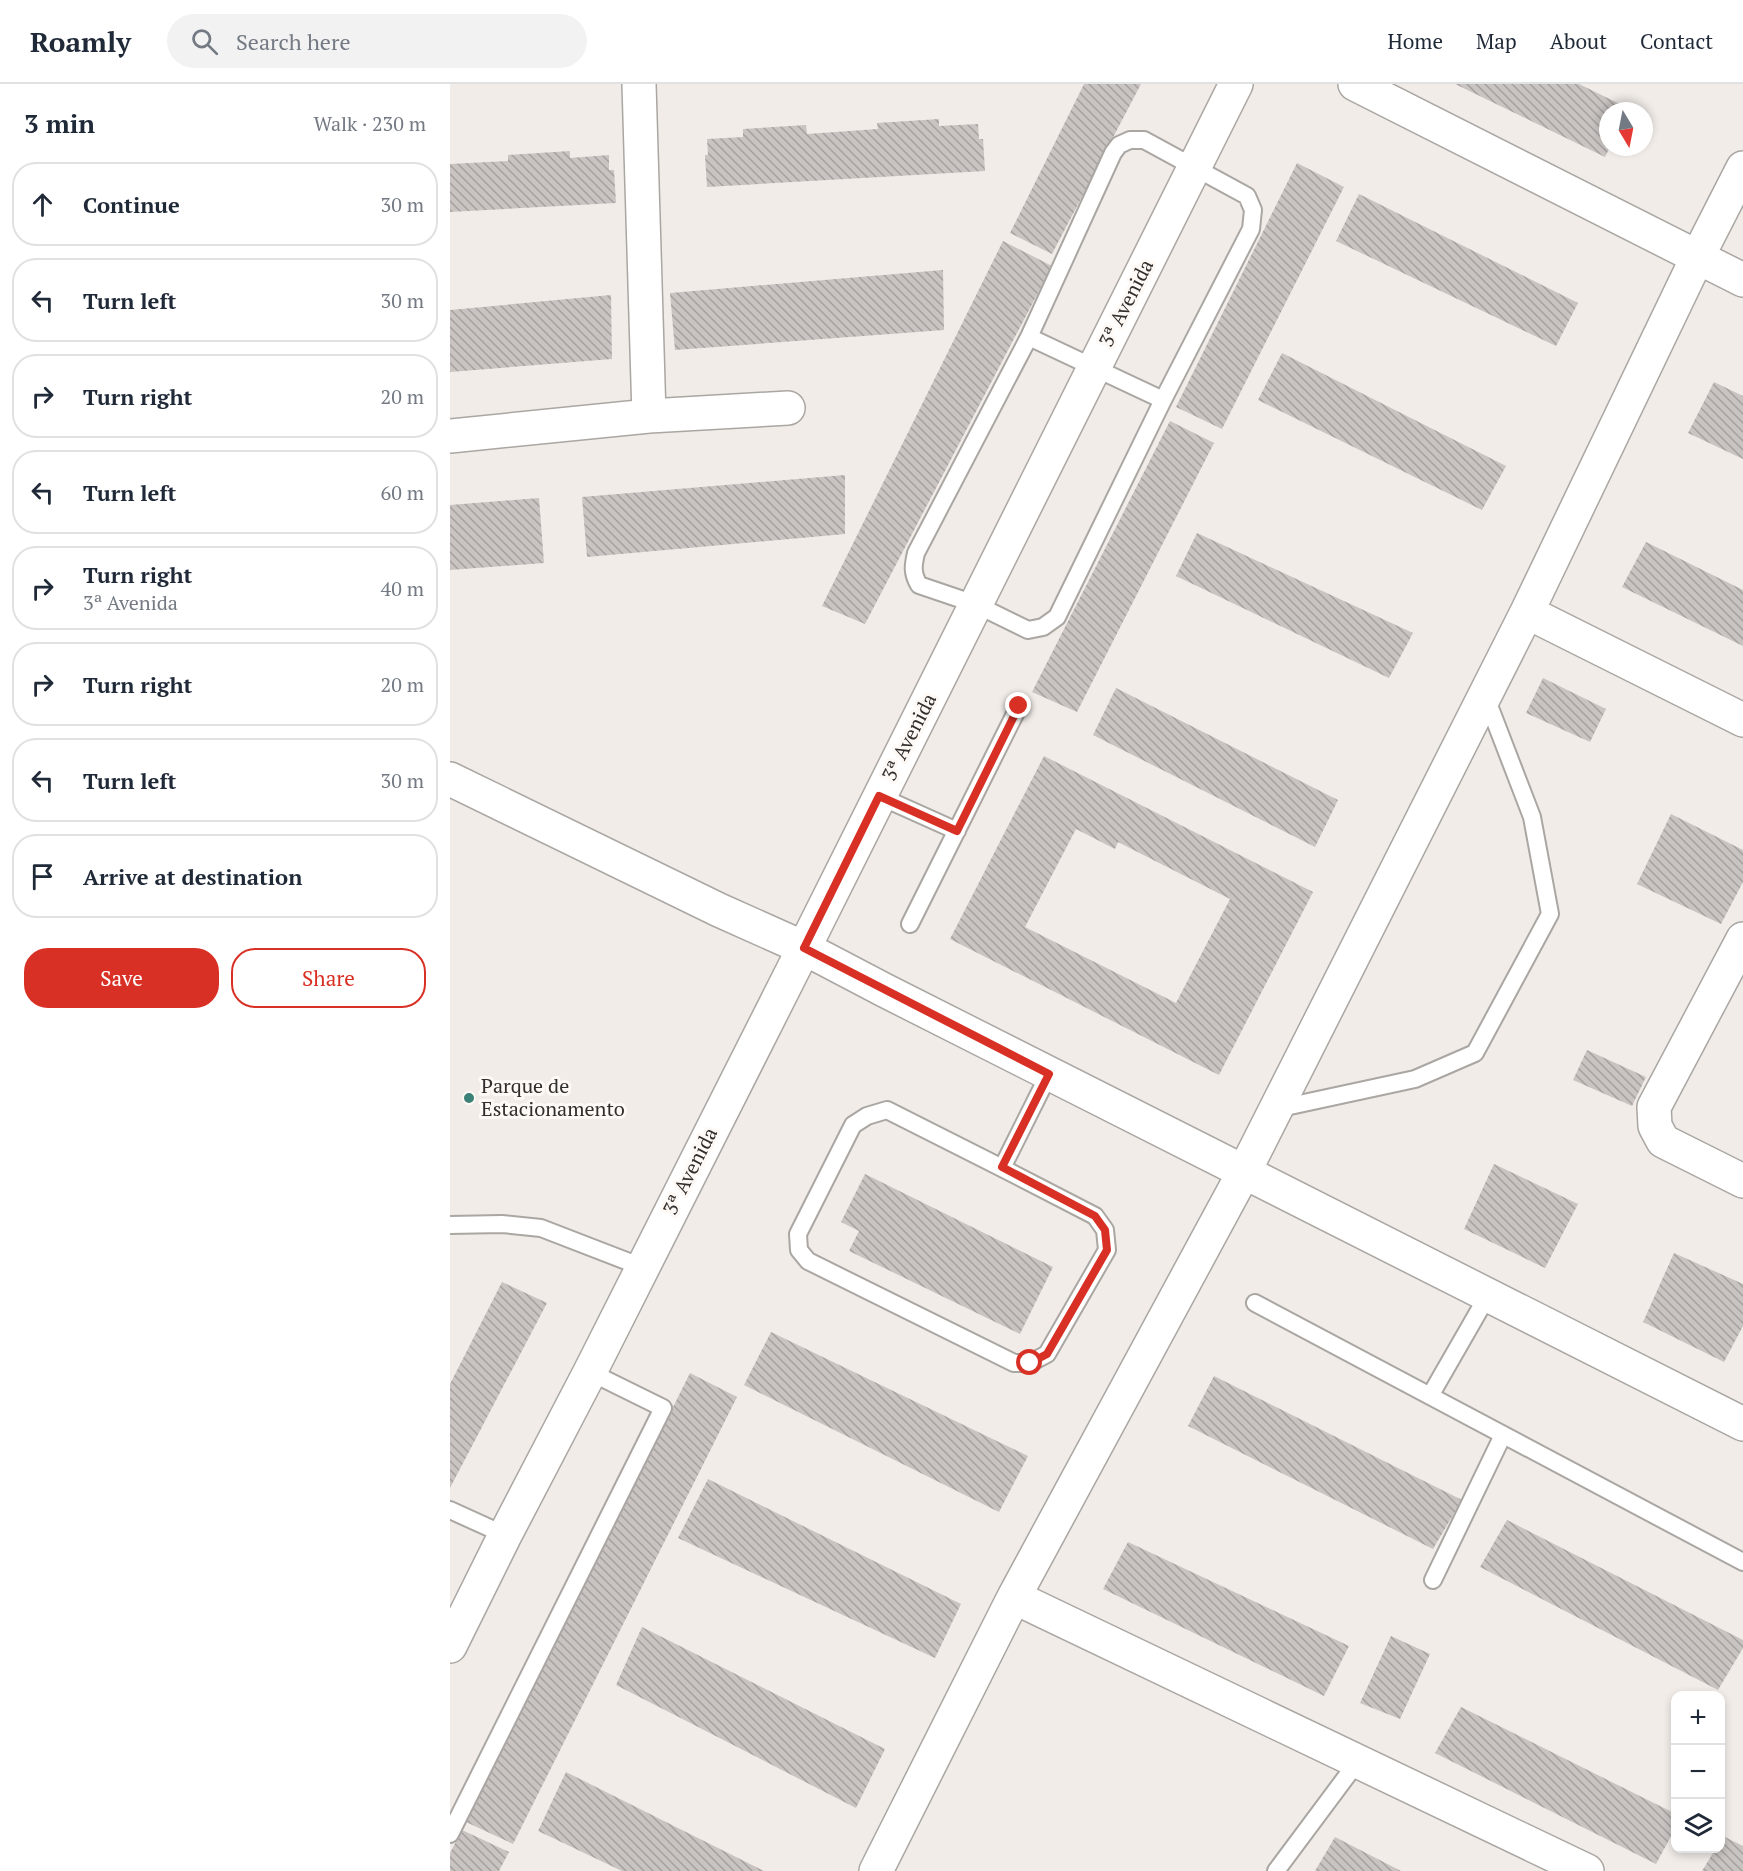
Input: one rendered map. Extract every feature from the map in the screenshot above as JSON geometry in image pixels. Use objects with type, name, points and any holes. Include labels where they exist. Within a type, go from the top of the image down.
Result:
[{"type":"street","points":[[639,84],[649,416]]},
{"type":"street","name":"3ª Avenida","points":[[450,1646],[804,948],[1236,84]]},
{"type":"street","points":[[1355,84],[1743,280]]},
{"type":"street","points":[[876,1871],[1014,1597],[1244,1172],[1527,612],[1698,256],[1743,168]]},
{"type":"street","points":[[450,436],[649,416],[788,408]]},
{"type":"street","points":[[1527,612],[1743,720]]},
{"type":"street","points":[[450,779],[719,910],[804,948],[1743,1424]]},
{"type":"street","points":[[1743,939],[1654,1107],[1655,1126],[1663,1142],[1743,1181]]},
{"type":"street","points":[[1014,1597],[1587,1871]]},
{"type":"lane","points":[[1130,140],[1144,140],[1247,196],[1253,210],[1251,229],[1163,400],[1057,617],[1043,627],[1028,630],[975,604],[919,585],[912,567],[916,553],[1029,337],[1113,153],[1119,145],[1130,140]]},
{"type":"lane","points":[[1029,337],[1163,400]]},
{"type":"lane","points":[[1276,1109],[1415,1079],[1475,1053],[1550,914],[1532,817],[1485,694]]},
{"type":"lane","points":[[910,924],[1019,706]]},
{"type":"lane","points":[[879,796],[957,831]]},
{"type":"lane","points":[[1002,1167],[1049,1074]]},
{"type":"lane","points":[[887,1110],[1002,1167],[1095,1216],[1105,1230],[1107,1250],[1102,1259],[1047,1354],[1030,1363],[1014,1363],[808,1261],[799,1250],[798,1234],[853,1125],[867,1116],[887,1110]]},
{"type":"lane","points":[[450,1225],[502,1224],[542,1228],[642,1267]]},
{"type":"lane","points":[[1430,1396],[1488,1295]]},
{"type":"lane","points":[[1255,1303],[1743,1562]]},
{"type":"lane","points":[[450,1834],[454,1814],[663,1408],[590,1372]]},
{"type":"lane","points":[[1433,1580],[1503,1435]]},
{"type":"lane","points":[[450,1510],[505,1535]]},
{"type":"lane","points":[[1276,1871],[1358,1761]]},
{"type":"building","points":[[1084,84],[1141,84],[1052,254],[1010,233]]},
{"type":"building","points":[[1455,84],[1579,84],[1616,102],[1599,102],[1599,154]]},
{"type":"building","points":[[939,119],[939,126],[978,124],[979,139],[983,139],[985,171],[707,187],[705,155],[708,155],[707,139],[743,137],[743,129],[806,125],[807,134],[878,129],[877,123]]},
{"type":"building","points":[[570,151],[570,158],[609,155],[609,170],[614,170],[616,203],[450,212],[450,164],[508,161],[508,155]]},
{"type":"building","points":[[1297,163],[1344,187],[1222,429],[1176,407]]},
{"type":"building","points":[[1359,194],[1578,303],[1556,346],[1336,241]]},
{"type":"building","points":[[1003,241],[1052,266],[865,624],[822,606]]},
{"type":"building","points":[[943,270],[944,330],[675,350],[670,293]]},
{"type":"building","points":[[611,295],[612,359],[450,372],[450,310]]},
{"type":"building","points":[[1282,353],[1506,466],[1482,510],[1258,400]]},
{"type":"building","points":[[1714,382],[1743,396],[1743,459],[1688,433]]},
{"type":"building","points":[[1170,421],[1214,443],[1077,712],[1032,692]]},
{"type":"building","points":[[845,475],[845,534],[587,557],[582,497]]},
{"type":"building","points":[[539,498],[544,563],[450,570],[450,505]]},
{"type":"building","points":[[1197,533],[1413,633],[1389,678],[1176,576]]},
{"type":"building","points":[[1646,542],[1743,590],[1743,646],[1622,587]]},
{"type":"building","points":[[1543,678],[1606,709],[1590,742],[1526,713]]},
{"type":"building","points":[[1116,688],[1338,800],[1315,847],[1093,735]]},
{"type":"building","points":[[1044,756],[1313,892],[1219,1075],[950,939]],"holes":[[[1076,829],[1115,849],[1118,842],[1230,899],[1176,1003],[1025,927]]]},
{"type":"building","points":[[1671,814],[1743,850],[1743,882],[1721,924],[1637,884]]},
{"type":"building","points":[[1587,1050],[1646,1077],[1632,1106],[1573,1080]]},
{"type":"building","points":[[1494,1164],[1578,1204],[1545,1268],[1464,1229]]},
{"type":"building","points":[[865,1174],[1053,1267],[1020,1334],[849,1251],[859,1231],[841,1222]]},
{"type":"building","points":[[1674,1253],[1743,1284],[1743,1326],[1724,1362],[1643,1322]]},
{"type":"building","points":[[502,1282],[547,1303],[450,1488],[450,1384]]},
{"type":"building","points":[[771,1332],[1028,1456],[999,1512],[744,1385]]},
{"type":"building","points":[[690,1373],[737,1397],[513,1844],[466,1822]]},
{"type":"building","points":[[1214,1376],[1462,1500],[1433,1549],[1188,1426]]},
{"type":"building","points":[[708,1479],[961,1604],[935,1658],[678,1538]]},
{"type":"building","points":[[1507,1520],[1743,1640],[1743,1648],[1718,1690],[1480,1567]]},
{"type":"building","points":[[1128,1542],[1349,1646],[1324,1696],[1103,1589]]},
{"type":"building","points":[[642,1627],[885,1749],[856,1808],[616,1685]]},
{"type":"building","points":[[1391,1636],[1430,1654],[1400,1719],[1360,1703]]},
{"type":"building","points":[[1461,1707],[1671,1812],[1671,1836],[1656,1864],[1435,1753]]},
{"type":"building","points":[[566,1772],[764,1871],[622,1871],[538,1831]]},
{"type":"building","points":[[462,1830],[509,1852],[499,1871],[450,1871],[450,1853]]},
{"type":"building","points":[[1335,1837],[1401,1871],[1315,1871]]},
{"type":"building","points":[[1725,1837],[1743,1846],[1743,1871],[1702,1871],[1713,1853],[1725,1853]]},
{"type":"place","name":"Parque de Estacionamento","points":[[469,1098]]},
{"type":"route","points":[[1019,706],[957,831],[879,796],[804,948],[1049,1074],[1002,1167],[1095,1216],[1105,1230],[1107,1250],[1047,1354],[1030,1363]]}]
